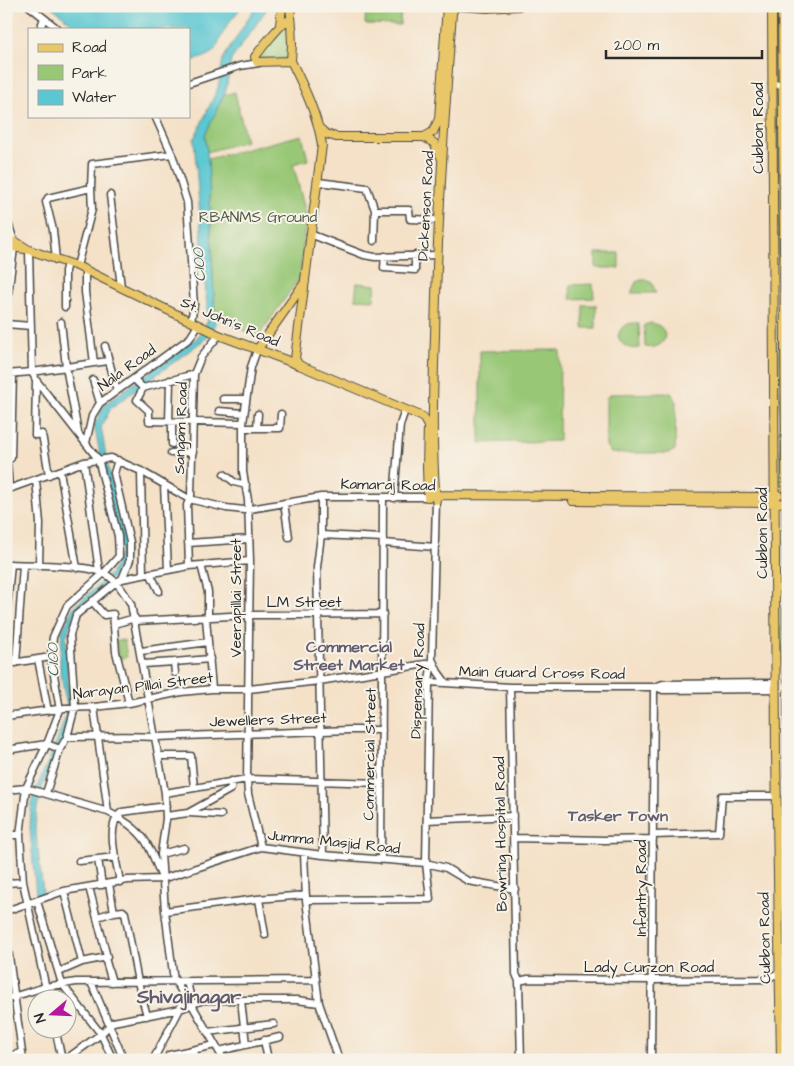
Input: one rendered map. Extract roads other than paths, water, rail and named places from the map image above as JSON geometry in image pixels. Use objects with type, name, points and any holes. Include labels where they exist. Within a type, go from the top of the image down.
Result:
[{"type":"main road","points":[[280,25],[282,6]]},
{"type":"main road","points":[[290,6],[292,29],[291,61],[308,98],[318,127],[322,151]]},
{"type":"main road","name":"Dickenson Road","points":[[447,6],[448,29]]},
{"type":"main road","name":"Dickenson Road","points":[[424,137],[433,132],[439,120],[448,29],[452,9],[456,6],[518,6]]},
{"type":"main road","name":"Cubbon Road","points":[[772,6],[776,754],[782,1058]]},
{"type":"main road","name":"Cubbon Road","points":[[782,6],[786,85],[784,266],[788,681]]},
{"type":"main road","points":[[257,60],[280,25],[287,21],[291,24],[292,29]]},
{"type":"main road","points":[[257,60],[291,61]]},
{"type":"main road","name":"Dickenson Road","points":[[433,497],[437,255],[444,80]]},
{"type":"main road","points":[[318,127],[326,134],[336,137],[424,137],[434,143],[442,160]]},
{"type":"main road","points":[[299,365],[296,359],[310,234],[322,151],[326,142],[336,137]]},
{"type":"main road","points":[[773,220],[784,219]]},
{"type":"main road","name":"St. John's Road","points":[[6,239],[13,246],[81,268],[216,333],[422,416]]},
{"type":"main road","points":[[773,266],[784,266]]},
{"type":"main road","points":[[258,350],[305,281]]},
{"type":"main road","points":[[433,408],[429,414],[422,416],[428,426],[427,467],[433,497]]},
{"type":"main road","name":"Kamaraj Road","points":[[775,499],[787,494]]},
{"type":"main road","name":"Kamaraj Road","points":[[433,497],[689,499],[764,497],[787,503]]},
{"type":"main road","points":[[776,599],[787,599]]},
{"type":"main road","points":[[788,693],[788,775]]},
{"type":"main road","points":[[776,754],[788,754]]},
{"type":"main road","points":[[778,840],[788,840]]},
{"type":"street","points":[[29,6],[57,28]]},
{"type":"street","points":[[40,28],[44,18]]},
{"type":"street","points":[[190,83],[257,60]]},
{"type":"street","points":[[772,84],[786,85]]},
{"type":"street","points":[[156,118],[172,154],[187,202],[194,306],[197,324]]},
{"type":"street","points":[[94,363],[81,268],[92,208],[92,164],[172,154]]},
{"type":"street","points":[[318,182],[367,188],[375,210],[374,241]]},
{"type":"street","points":[[56,260],[53,230],[46,202],[48,198],[91,188]]},
{"type":"street","points":[[110,195],[121,288]]},
{"type":"street","points":[[375,210],[409,210],[410,219],[439,220]]},
{"type":"street","points":[[6,217],[13,246],[6,310]]},
{"type":"street","points":[[310,234],[364,255],[437,255]]},
{"type":"street","points":[[29,250],[32,372],[36,380],[98,459],[118,536],[118,556],[110,577],[92,602],[76,615],[70,635],[74,707],[67,737],[60,750],[46,793]]},
{"type":"street","points":[[385,256],[384,268],[415,270],[415,255]]},
{"type":"street","points":[[66,307],[65,271],[67,264]]},
{"type":"street","points":[[61,322],[66,366],[78,433]]},
{"type":"street","points":[[6,324],[31,326]]},
{"type":"street","name":"Nala Road","points":[[86,443],[92,416],[100,403],[190,338],[197,324]]},
{"type":"street","name":"Sangam Road","points":[[189,566],[187,505],[191,496],[194,374],[201,357],[216,333]]},
{"type":"street","points":[[105,346],[116,391]]},
{"type":"street","name":"Veerapillai Street","points":[[258,350],[251,367],[244,413],[243,472],[248,510],[250,561],[246,779],[261,847]]},
{"type":"street","points":[[8,490],[7,461],[11,458],[10,374],[108,361]]},
{"type":"street","points":[[194,374],[140,385],[137,400],[149,411],[149,422],[193,422],[243,425],[257,428],[280,428],[281,414]]},
{"type":"street","points":[[36,380],[35,435],[42,434],[49,475]]},
{"type":"street","points":[[93,380],[100,403]]},
{"type":"street","points":[[170,380],[172,444]]},
{"type":"street","points":[[223,399],[246,400]]},
{"type":"street","points":[[394,498],[400,425],[405,410]]},
{"type":"street","points":[[219,411],[244,413]]},
{"type":"street","points":[[257,428],[258,414]]},
{"type":"street","points":[[170,453],[193,452]]},
{"type":"street","name":"Kamaraj Road","points":[[8,490],[84,462],[111,458],[141,471],[189,499],[226,508],[248,510],[321,497],[433,497]]},
{"type":"street","points":[[45,987],[23,882],[20,835],[26,788],[50,745],[62,709],[51,657],[54,637],[68,606],[110,577],[130,560],[130,542],[114,473],[118,460]]},
{"type":"street","points":[[84,462],[110,577],[132,604],[165,794],[166,816],[161,854],[162,879],[174,981],[180,987],[182,994],[180,1009],[153,1060]]},
{"type":"street","points":[[60,471],[76,568]]},
{"type":"street","points":[[141,471],[146,573],[159,592]]},
{"type":"street","points":[[224,474],[234,482],[246,485]]},
{"type":"street","points":[[36,480],[40,523],[39,566]]},
{"type":"street","points":[[164,485],[168,569]]},
{"type":"street","points":[[321,497],[321,536],[317,568],[323,855]]},
{"type":"street","name":"Dispensary Road","points":[[306,897],[430,899],[426,863],[429,682],[432,661],[436,547],[433,497]]},
{"type":"street","name":"Commercial Street","points":[[381,860],[383,498]]},
{"type":"street","points":[[284,503],[289,536]]},
{"type":"street","points":[[321,536],[436,547]]},
{"type":"street","points":[[188,542],[249,539]]},
{"type":"street","points":[[6,618],[8,564],[76,568],[110,577],[189,566],[250,561]]},
{"type":"street","points":[[16,663],[23,565]]},
{"type":"street","points":[[201,565],[208,592],[207,618],[212,689]]},
{"type":"street","points":[[92,602],[104,616],[113,614],[116,652],[129,703]]},
{"type":"street","name":"LM Street","points":[[114,624],[135,620],[249,615],[383,614]]},
{"type":"street","points":[[141,651],[208,642]]},
{"type":"street","points":[[6,664],[51,657]]},
{"type":"street","points":[[38,659],[48,711]]},
{"type":"street","points":[[143,664],[210,659]]},
{"type":"street","points":[[432,661],[446,683]]},
{"type":"street","name":"Narayan Pillai Street","points":[[6,716],[74,707],[129,703],[149,698],[212,689],[249,689],[319,681],[432,661]]},
{"type":"street","points":[[174,662],[176,673]]},
{"type":"street","points":[[759,683],[771,677],[776,669]]},
{"type":"street","name":"Main Guard Cross Road","points":[[429,682],[510,687],[654,687],[663,690],[776,686]]},
{"type":"street","name":"Main Guard Cross Road","points":[[654,687],[662,684],[759,683],[776,686]]},
{"type":"street","name":"Bowring Hospital Road","points":[[510,687],[516,974],[519,981],[520,1059]]},
{"type":"street","name":"Infantry Road","points":[[651,1060],[654,687]]},
{"type":"street","points":[[94,707],[108,812]]},
{"type":"street","name":"Jewellers Street","points":[[67,737],[125,735],[156,737],[382,730]]},
{"type":"street","points":[[6,750],[50,745],[60,750]]},
{"type":"street","points":[[159,756],[191,756],[194,788]]},
{"type":"street","points":[[165,794],[246,779],[381,783]]},
{"type":"street","points":[[188,813],[231,789],[231,782]]},
{"type":"street","points":[[6,790],[26,788],[116,816],[132,827],[146,841],[162,879]]},
{"type":"street","points":[[514,838],[653,837],[719,833],[722,796],[777,796]]},
{"type":"street","points":[[120,882],[112,830],[116,816],[122,812],[166,806]]},
{"type":"street","points":[[166,816],[188,813],[221,815]]},
{"type":"street","points":[[427,820],[514,816]]},
{"type":"street","points":[[6,835],[20,835]]},
{"type":"street","name":"Jumma Masjid Road","points":[[6,911],[64,891],[120,882],[162,879],[261,847],[323,855],[426,863],[446,868],[468,881],[514,889]]},
{"type":"street","points":[[161,854],[184,848]]},
{"type":"street","points":[[304,853],[306,897],[319,1003],[339,1060]]},
{"type":"street","points":[[79,861],[116,857]]},
{"type":"street","points":[[98,859],[114,912]]},
{"type":"street","points":[[6,883],[23,882]]},
{"type":"street","points":[[59,972],[82,962],[107,957],[89,887]]},
{"type":"street","points":[[64,891],[82,962]]},
{"type":"street","points":[[165,911],[259,899],[306,897]]},
{"type":"street","points":[[259,899],[265,935]]},
{"type":"street","points":[[37,901],[62,984],[101,1034],[113,1060]]},
{"type":"street","points":[[97,917],[114,912],[123,911],[125,913],[146,1016]]},
{"type":"street","points":[[6,934],[23,1056],[6,1056]]},
{"type":"street","points":[[104,958],[112,982]]},
{"type":"street","name":"Lady Curzon Road","points":[[519,981],[766,978],[779,973]]},
{"type":"street","points":[[6,999],[45,987],[91,982],[316,980]]},
{"type":"street","points":[[187,981],[192,1005],[224,1060]]},
{"type":"street","points":[[91,982],[124,1060]]},
{"type":"street","points":[[58,1038],[64,1060],[101,1034],[113,1022],[180,1009],[204,1000],[298,1000],[319,1003]]},
{"type":"street","points":[[241,1000],[246,1044]]},
{"type":"street","points":[[207,1032],[243,1026],[274,1024]]},
{"type":"street","points":[[158,1049],[169,1058],[193,1051],[246,1044],[280,1037]]},
{"type":"street","points":[[264,1040],[268,1060]]},
{"type":"street","points":[[193,1051],[196,1060]]},
{"type":"street","points":[[75,1053],[78,1060]]},
{"type":"water","points":[[51,6],[241,6],[211,54],[190,61],[190,28],[77,28]]},
{"type":"water","points":[[256,6],[269,6],[231,60],[226,90],[205,135],[208,159],[215,324],[208,337],[111,408],[101,427],[108,468],[126,539],[127,552],[120,570],[74,614],[66,637],[68,684],[72,714],[63,740],[42,787],[37,808],[35,826],[43,892],[36,895],[30,828],[31,811],[33,796],[57,741],[66,714],[67,705],[60,672],[62,631],[73,608],[111,573],[121,552],[94,425],[105,404],[197,338],[208,321],[194,139],[218,88],[223,59]]},
{"type":"district","name":"Commercial Street Market","points":[[349,656]]},
{"type":"district","name":"Tasker Town","points":[[618,816]]},
{"type":"district","name":"Shivajinagar","points":[[189,997]]},
{"type":"park label","name":"RBANMS Ground","points":[[258,217]]},
{"type":"water label","name":"C100","points":[[199,265]]},
{"type":"water label","name":"C100","points":[[53,660]]}]
